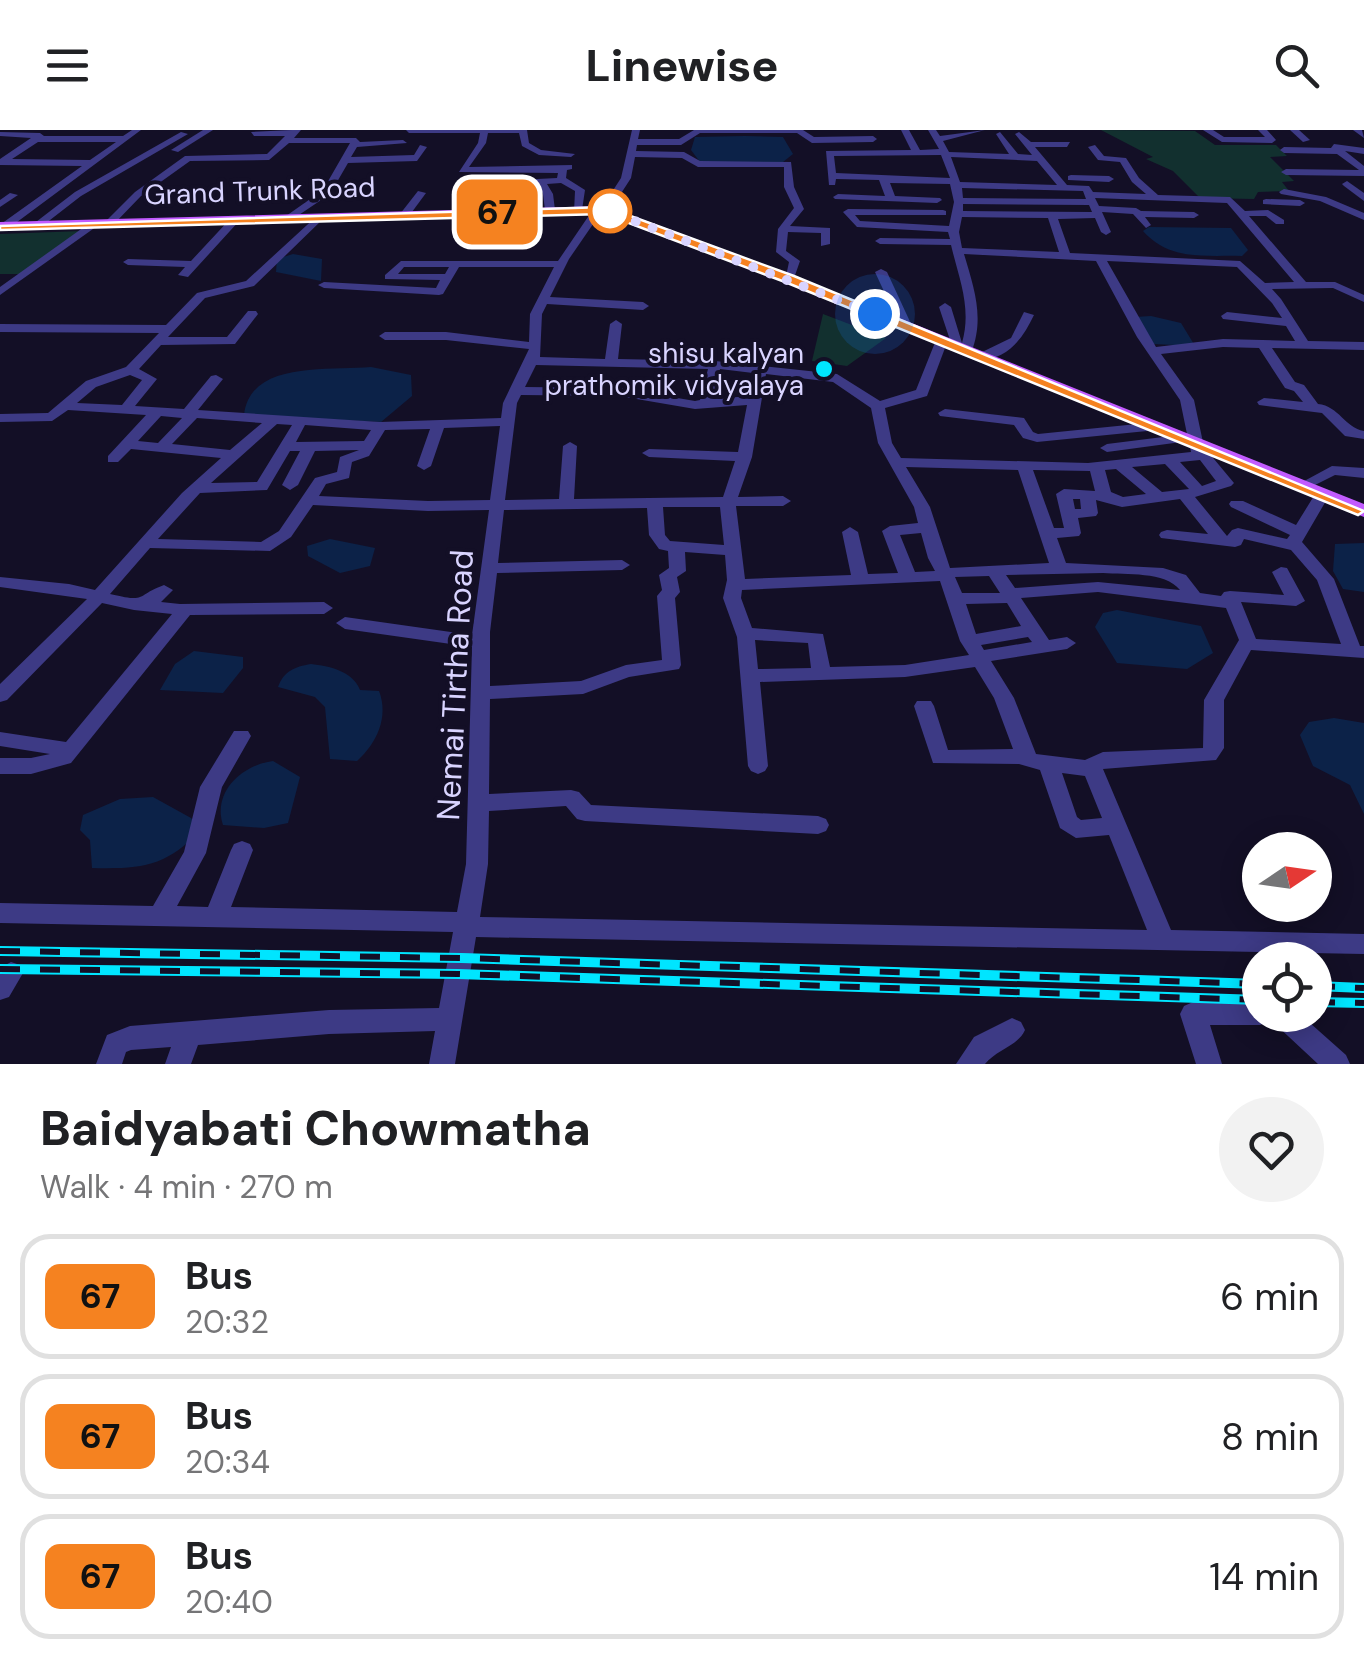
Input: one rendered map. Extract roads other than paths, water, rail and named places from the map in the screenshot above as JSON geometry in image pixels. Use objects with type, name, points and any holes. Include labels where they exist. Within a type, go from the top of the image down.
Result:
[{"type":"main road","name":"Grand Trunk Road","points":[[2,226],[593,210],[790,279],[1364,511]]},
{"type":"street","points":[[2,162],[58,130]]},
{"type":"street","points":[[68,139],[83,130]]},
{"type":"street","points":[[2,226],[137,130]]},
{"type":"street","points":[[37,226],[78,194],[135,162],[209,130]]},
{"type":"street","points":[[199,146],[222,130]]},
{"type":"street","points":[[240,152],[290,137],[346,130]]},
{"type":"street","points":[[395,159],[396,150],[410,131],[478,139],[523,130],[525,144],[534,150],[570,151],[575,165],[562,175],[540,182],[478,185]]},
{"type":"street","name":"Nemai Tirtha Road","points":[[442,1064],[477,864],[481,642],[507,422],[516,390],[533,354],[536,314],[593,210],[620,190],[636,130]]},
{"type":"street","points":[[905,130],[917,152]]},
{"type":"street","points":[[878,406],[922,392],[963,348],[976,316],[957,246],[953,180],[935,134],[980,130]]},
{"type":"street","points":[[1206,130],[1220,138],[1272,140],[1262,130]]},
{"type":"street","points":[[1234,130],[1247,140]]},
{"type":"street","points":[[1294,130],[1306,140]]},
{"type":"street","points":[[1324,130],[1364,172]]},
{"type":"street","points":[[1356,130],[1364,135]]},
{"type":"street","points":[[634,142],[683,142],[700,131],[799,131],[812,140],[870,135],[880,152]]},
{"type":"street","points":[[0,134],[124,139]]},
{"type":"street","points":[[254,134],[356,141],[327,192],[290,218]]},
{"type":"street","points":[[1000,134],[1015,157]]},
{"type":"street","points":[[1019,134],[1064,187],[1092,202],[1142,220],[1194,215]]},
{"type":"street","points":[[183,140],[225,152],[269,157],[290,137]]},
{"type":"street","points":[[478,139],[462,170],[562,175],[580,190],[593,210]]},
{"type":"street","points":[[353,147],[403,143]]},
{"type":"street","points":[[1029,144],[1067,144]]},
{"type":"street","points":[[344,160],[419,158],[423,147]]},
{"type":"street","points":[[1092,147],[1101,158],[1122,160],[1152,194]]},
{"type":"street","points":[[1284,150],[1364,150]]},
{"type":"street","points":[[1312,151],[1336,173]]},
{"type":"street","points":[[0,292],[6,284],[102,224],[175,166],[188,158],[225,152]]},
{"type":"street","points":[[863,152],[865,176]]},
{"type":"street","points":[[900,152],[905,168]]},
{"type":"street","points":[[1040,158],[917,152],[829,153],[831,180],[865,176],[1064,187]]},
{"type":"street","points":[[632,154],[681,155],[690,164],[720,169],[788,165],[789,186],[799,209],[787,218],[781,252],[794,261],[790,279]]},
{"type":"street","points":[[999,156],[1004,168]]},
{"type":"street","points":[[2,162],[135,162],[175,166]]},
{"type":"street","points":[[1288,167],[1298,172],[1364,172]]},
{"type":"street","points":[[1084,168],[1127,168]]},
{"type":"street","points":[[1055,177],[1109,179]]},
{"type":"street","points":[[885,180],[891,198]]},
{"type":"street","points":[[540,182],[550,198],[550,210]]},
{"type":"street","points":[[1322,199],[1313,184],[1364,185]]},
{"type":"street","points":[[1347,184],[1364,198]]},
{"type":"street","points":[[931,187],[944,213]]},
{"type":"street","points":[[1284,192],[1322,199],[1361,214]]},
{"type":"street","points":[[405,214],[421,193]]},
{"type":"street","points":[[844,193],[937,200]]},
{"type":"street","points":[[1092,202],[1056,214],[956,217],[944,213],[848,212],[858,224],[956,217],[1152,194],[1228,200],[1303,286]]},
{"type":"street","points":[[0,207],[12,195]]},
{"type":"street","points":[[1092,202],[1106,232]]},
{"type":"street","points":[[1266,202],[1335,203]]},
{"type":"street","points":[[0,207],[27,210]]},
{"type":"street","points":[[1242,212],[1268,213],[1280,222]]},
{"type":"street","points":[[1056,214],[1052,216],[1065,255]]},
{"type":"street","points":[[0,418],[52,417],[91,384],[132,370],[205,293],[250,284],[319,217]]},
{"type":"street","points":[[184,276],[235,220]]},
{"type":"street","points":[[784,229],[826,230],[825,244]]},
{"type":"street","points":[[880,240],[1240,264],[1264,286],[1304,345]]},
{"type":"street","points":[[896,462],[1096,466],[1197,456],[1187,400],[1153,352],[1099,257]]},
{"type":"street","points":[[1172,261],[1183,274]]},
{"type":"street","points":[[128,262],[195,264]]},
{"type":"street","points":[[389,278],[397,264],[561,264]]},
{"type":"street","points":[[328,281],[370,282],[439,292],[456,264]]},
{"type":"street","points":[[881,272],[896,313],[906,326]]},
{"type":"street","points":[[370,282],[389,278],[450,278]]},
{"type":"street","points":[[1264,286],[1335,285],[1364,300]]},
{"type":"street","points":[[543,300],[643,306]]},
{"type":"street","points":[[946,307],[963,348]]},
{"type":"street","points":[[159,340],[231,340],[252,314]]},
{"type":"street","points":[[963,348],[1016,340],[1028,315]]},
{"type":"street","points":[[1227,316],[1290,323]]},
{"type":"street","points":[[594,391],[609,363],[616,324]]},
{"type":"street","points":[[0,328],[170,329]]},
{"type":"street","points":[[385,336],[446,336],[533,354],[609,363],[715,364],[842,379],[878,406],[884,439],[922,508],[976,652],[1004,698],[1032,765],[1090,767],[1103,760],[1209,756],[1214,748],[1214,700],[1249,642]]},
{"type":"street","points":[[1153,352],[1215,344],[1364,346]]},
{"type":"street","points":[[1263,344],[1290,385],[1299,388],[1313,406]]},
{"type":"street","points":[[609,363],[619,392]]},
{"type":"street","points":[[666,398],[671,364]]},
{"type":"street","points":[[706,404],[715,364]]},
{"type":"street","points":[[758,766],[745,632],[733,603],[728,504],[745,457],[760,369]]},
{"type":"street","points":[[126,409],[150,379],[132,370]]},
{"type":"street","points":[[162,448],[216,379]]},
{"type":"street","points":[[516,390],[619,392],[706,404],[754,400]]},
{"type":"street","points":[[1264,402],[1330,411],[1352,433],[1364,435]]},
{"type":"street","points":[[66,406],[380,426],[507,422]]},
{"type":"street","points":[[113,459],[158,411]]},
{"type":"street","points":[[944,413],[1019,421],[1032,437],[1157,426]]},
{"type":"street","points":[[196,488],[262,487],[301,421]]},
{"type":"street","points":[[0,695],[51,649],[196,488],[271,422]]},
{"type":"street","points":[[145,543],[264,547],[285,534],[320,481],[344,475],[345,460],[362,456],[380,426]]},
{"type":"street","points":[[424,466],[438,426]]},
{"type":"street","points":[[1092,434],[1160,498]]},
{"type":"street","points":[[127,444],[233,455]]},
{"type":"street","points":[[286,447],[369,444]]},
{"type":"street","points":[[1108,448],[1194,444]]},
{"type":"street","points":[[1047,533],[1072,533],[1064,494],[1096,495],[1122,502],[1193,493],[1226,483],[1194,444]]},
{"type":"street","points":[[290,485],[310,446]]},
{"type":"street","points":[[566,504],[570,446]]},
{"type":"street","points":[[649,452],[745,457]]},
{"type":"street","points":[[1169,459],[1222,541]]},
{"type":"street","points":[[1024,465],[1059,568]]},
{"type":"street","points":[[1096,466],[1096,495]]},
{"type":"street","points":[[1303,486],[1332,470],[1364,473]]},
{"type":"street","points":[[1297,539],[1322,494]]},
{"type":"street","points":[[310,500],[428,506],[783,501]]},
{"type":"street","points":[[655,504],[657,534],[665,546],[732,550]]},
{"type":"street","points":[[1237,504],[1297,539],[1325,579],[1359,652]]},
{"type":"street","points":[[909,578],[890,531],[928,528]]},
{"type":"street","points":[[850,532],[862,581]]},
{"type":"street","points":[[1168,535],[1236,542],[1238,533],[1297,539]]},
{"type":"street","points":[[480,693],[583,687],[626,671],[672,665],[666,596],[670,592],[668,574],[678,571],[676,548]]},
{"type":"street","points":[[489,568],[622,565]]},
{"type":"street","points":[[735,585],[1059,568],[1174,576],[1194,596]]},
{"type":"street","points":[[994,570],[1038,638]]},
{"type":"street","points":[[1249,642],[1231,596],[1296,601],[1281,572]]},
{"type":"street","points":[[0,582],[185,610],[324,608]]},
{"type":"street","points":[[955,600],[1098,587],[1194,596],[1232,604]]},
{"type":"street","points":[[142,604],[164,590]]},
{"type":"street","points":[[0,766],[56,762],[72,750],[185,610]]},
{"type":"street","points":[[1342,620],[1364,621]]},
{"type":"street","points":[[345,623],[481,642]]},
{"type":"street","points":[[745,632],[817,638],[820,675]]},
{"type":"street","points":[[750,676],[923,670],[976,652],[1038,638],[1067,644]]},
{"type":"street","points":[[1249,642],[1359,652]]},
{"type":"street","points":[[924,706],[940,758],[1026,756]]},
{"type":"street","points":[[160,915],[195,853],[210,787],[241,736]]},
{"type":"street","points":[[0,739],[72,750]]},
{"type":"street","points":[[1048,766],[1068,822],[1076,829],[1116,826]]},
{"type":"street","points":[[1090,767],[1164,940]]},
{"type":"street","points":[[478,802],[572,798],[586,813],[818,825]]},
{"type":"street","points":[[216,916],[242,850]]},
{"type":"street","points":[[0,913],[1364,944]]},
{"type":"street","points":[[1209,1064],[1194,1014],[1242,1013]]},
{"type":"street","points":[[108,1064],[122,1040],[329,1022],[450,1019]]},
{"type":"street","points":[[969,1064],[984,1046],[1012,1030]]},
{"type":"street","points":[[1301,1032],[1337,1064]]},
{"type":"street","points":[[178,1064],[188,1033]]},
{"type":"water","points":[[695,137],[783,137],[793,154],[783,162],[700,162],[691,150]]},
{"type":"water","points":[[1149,227],[1231,228],[1248,250],[1242,256],[1176,252],[1153,241],[1143,231]]},
{"type":"water","points":[[293,254],[322,259],[321,281],[276,272],[277,259]]},
{"type":"water","points":[[1151,316],[1181,323],[1195,346],[1153,344],[1135,317]]},
{"type":"water","points":[[371,367],[411,375],[412,396],[381,422],[244,415],[249,397],[276,377],[314,369]]},
{"type":"water","points":[[330,539],[375,548],[370,566],[340,573],[308,556],[307,546]]},
{"type":"water","points":[[1364,543],[1364,592],[1343,589],[1333,571],[1335,544]]},
{"type":"water","points":[[1117,610],[1201,626],[1213,653],[1187,669],[1117,663],[1095,627],[1103,613]]},
{"type":"water","points":[[194,651],[243,657],[243,668],[223,693],[160,690],[175,664]]},
{"type":"water","points":[[311,664],[346,674],[360,690],[379,691],[382,720],[370,746],[357,761],[330,759],[325,707],[315,697],[278,687],[290,671]]},
{"type":"water","points":[[1334,718],[1364,723],[1364,814],[1350,785],[1313,766],[1300,735],[1309,722]]},
{"type":"water","points":[[273,761],[300,777],[288,823],[264,828],[223,825],[222,802],[232,782],[251,768]]},
{"type":"water","points":[[153,797],[191,818],[201,830],[164,859],[125,868],[92,868],[90,840],[80,830],[83,815],[120,799]]},
{"type":"railway","points":[[0,951],[461,958],[1242,983]]},
{"type":"railway","points":[[0,969],[458,974],[1242,999]]},
{"type":"railway","points":[[1332,987],[1364,988]]},
{"type":"railway","points":[[1332,1002],[1364,1003]]},
{"type":"place","name":"shisu kalyan prathomik vidyalaya","points":[[824,369]]}]
